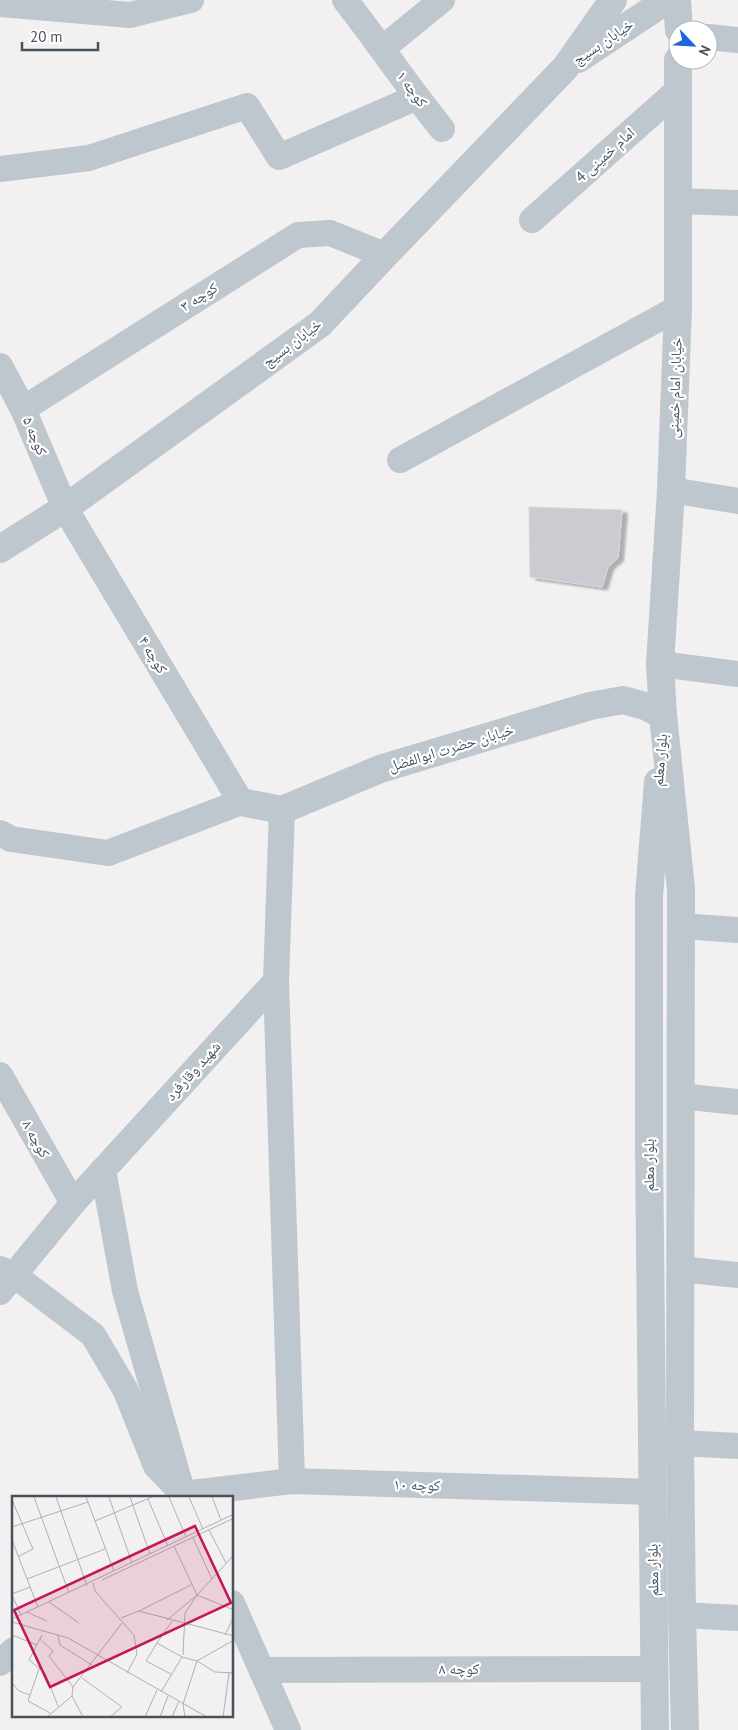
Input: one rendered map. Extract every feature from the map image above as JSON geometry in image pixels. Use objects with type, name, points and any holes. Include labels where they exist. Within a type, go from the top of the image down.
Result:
[{"type":"street","points":[[0,4],[130,15],[191,0]]},
{"type":"street","name":"کوچه ۱","points":[[345,0],[383,48],[442,129]]},
{"type":"street","points":[[383,48],[442,0]]},
{"type":"street","name":"خیابان بسیج","points":[[0,549],[65,508],[320,324],[565,68],[613,0]]},
{"type":"street","name":"خیابان بسیج","points":[[565,68],[667,0]]},
{"type":"street","points":[[677,0],[678,20]]},
{"type":"street","points":[[718,38],[738,40]]},
{"type":"street","name":"خیابان امام خمینی","points":[[663,715],[660,664],[671,490],[678,308],[678,70]]},
{"type":"street","name":"امام خمینی 4","points":[[532,220],[677,91]]},
{"type":"street","points":[[0,169],[89,158],[247,106],[279,157],[417,97]]},
{"type":"street","points":[[678,200],[738,203]]},
{"type":"street","name":"کوچه ۳","points":[[23,409],[298,235],[330,233],[385,255]]},
{"type":"street","points":[[400,460],[678,308]]},
{"type":"street","name":"کوچه ۵","points":[[0,366],[23,409],[65,508]]},
{"type":"street","points":[[671,490],[738,501]]},
{"type":"street","name":"کوچه ۴","points":[[65,508],[242,802]]},
{"type":"street","points":[[660,664],[738,674]]},
{"type":"street","name":"خیابان حضرت ابوالفضل","points":[[282,810],[380,769],[590,706],[623,700],[645,706],[663,715]]},
{"type":"street","name":"بلوار معلم","points":[[663,715],[682,888],[680,1443],[685,1730]]},
{"type":"street","name":"بلوار معلم","points":[[655,1730],[648,896],[663,715]]},
{"type":"street","points":[[6,836],[108,853],[242,802],[282,810],[276,982],[292,1481]]},
{"type":"street","points":[[681,926],[738,930]]},
{"type":"street","name":"شهید وقارفرد","points":[[5,1279],[72,1203],[276,982]]},
{"type":"street","name":"کوچه ۸","points":[[0,1075],[72,1203]]},
{"type":"street","points":[[680,1096],[738,1102]]},
{"type":"street","points":[[103,1170],[126,1291],[182,1496]]},
{"type":"street","points":[[680,1269],[738,1275]]},
{"type":"street","points":[[5,1279],[93,1335],[124,1389],[156,1466],[182,1496]]},
{"type":"street","points":[[680,1443],[738,1446]]},
{"type":"street","name":"کوچه ۱۰","points":[[182,1496],[292,1481],[652,1492]]},
{"type":"street","points":[[234,1607],[288,1730]]},
{"type":"street","points":[[682,1615],[738,1618]]},
{"type":"street","points":[[0,1663],[12,1652]]},
{"type":"street","name":"کوچه ۸","points":[[263,1670],[654,1670]]},
{"type":"building","points":[[529,507],[622,510],[618,558],[608,567],[602,587],[530,577]]}]
